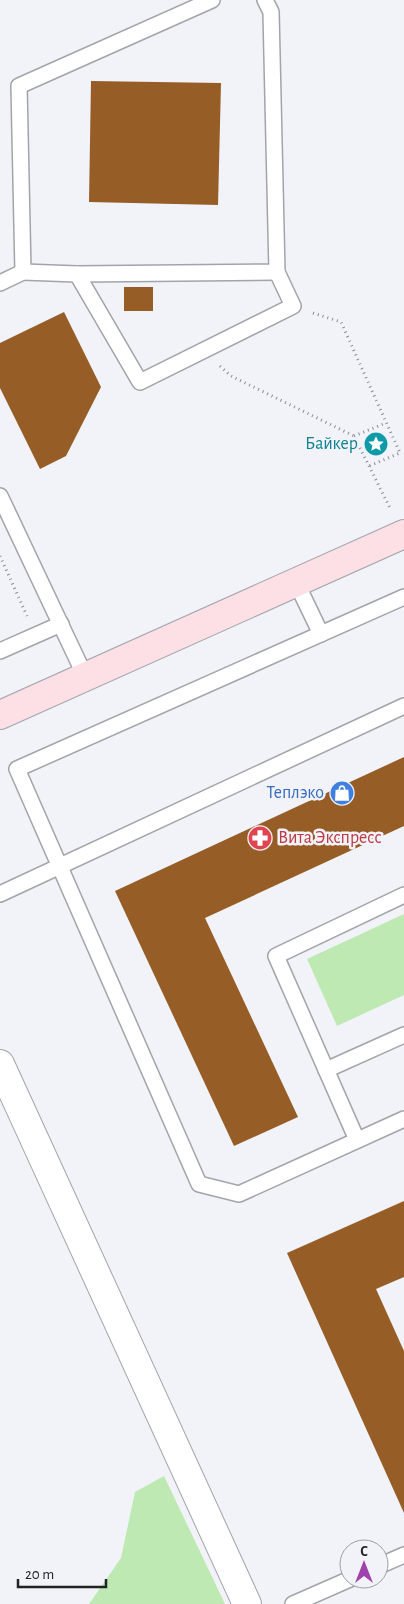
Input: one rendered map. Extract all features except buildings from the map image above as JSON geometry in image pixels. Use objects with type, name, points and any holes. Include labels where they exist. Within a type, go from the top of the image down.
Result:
[{"type":"main road","points":[[0,715],[404,534]]},
{"type":"street","points":[[0,1064],[247,1604]]},
{"type":"lane","points":[[23,272],[19,86],[212,0]]},
{"type":"lane","points":[[77,274],[140,382],[293,306],[277,272],[272,12],[265,0]]},
{"type":"lane","points":[[0,283],[23,272],[77,274],[277,272]]},
{"type":"lane","points":[[0,496],[85,676]]},
{"type":"lane","points":[[296,582],[322,634]]},
{"type":"lane","points":[[404,597],[18,768],[199,1184],[238,1194],[404,1119]]},
{"type":"lane","points":[[0,651],[61,624]]},
{"type":"lane","points":[[0,894],[404,706]]},
{"type":"lane","points":[[357,1140],[276,956],[404,895]]},
{"type":"lane","points":[[326,1070],[404,1035]]},
{"type":"lane","points":[[389,1562],[404,1555]]},
{"type":"lane","points":[[292,1604],[339,1584]]},
{"type":"path","points":[[293,306],[341,322],[400,453],[369,466]]},
{"type":"path","points":[[203,350],[231,376],[354,436],[388,508],[396,505]]},
{"type":"path","points":[[354,436],[386,423]]},
{"type":"path","points":[[0,556],[36,635]]},
{"type":"green space","points":[[404,914],[404,995],[337,1026],[307,959]]},
{"type":"green space","points":[[164,1476],[225,1604],[89,1604],[121,1558],[135,1492]]},
{"type":"place","name":"Байкер","points":[[376,444]]},
{"type":"place","name":"Теплэко","points":[[342,793]]},
{"type":"place","name":"Вита Экспресс","points":[[260,838]]}]
